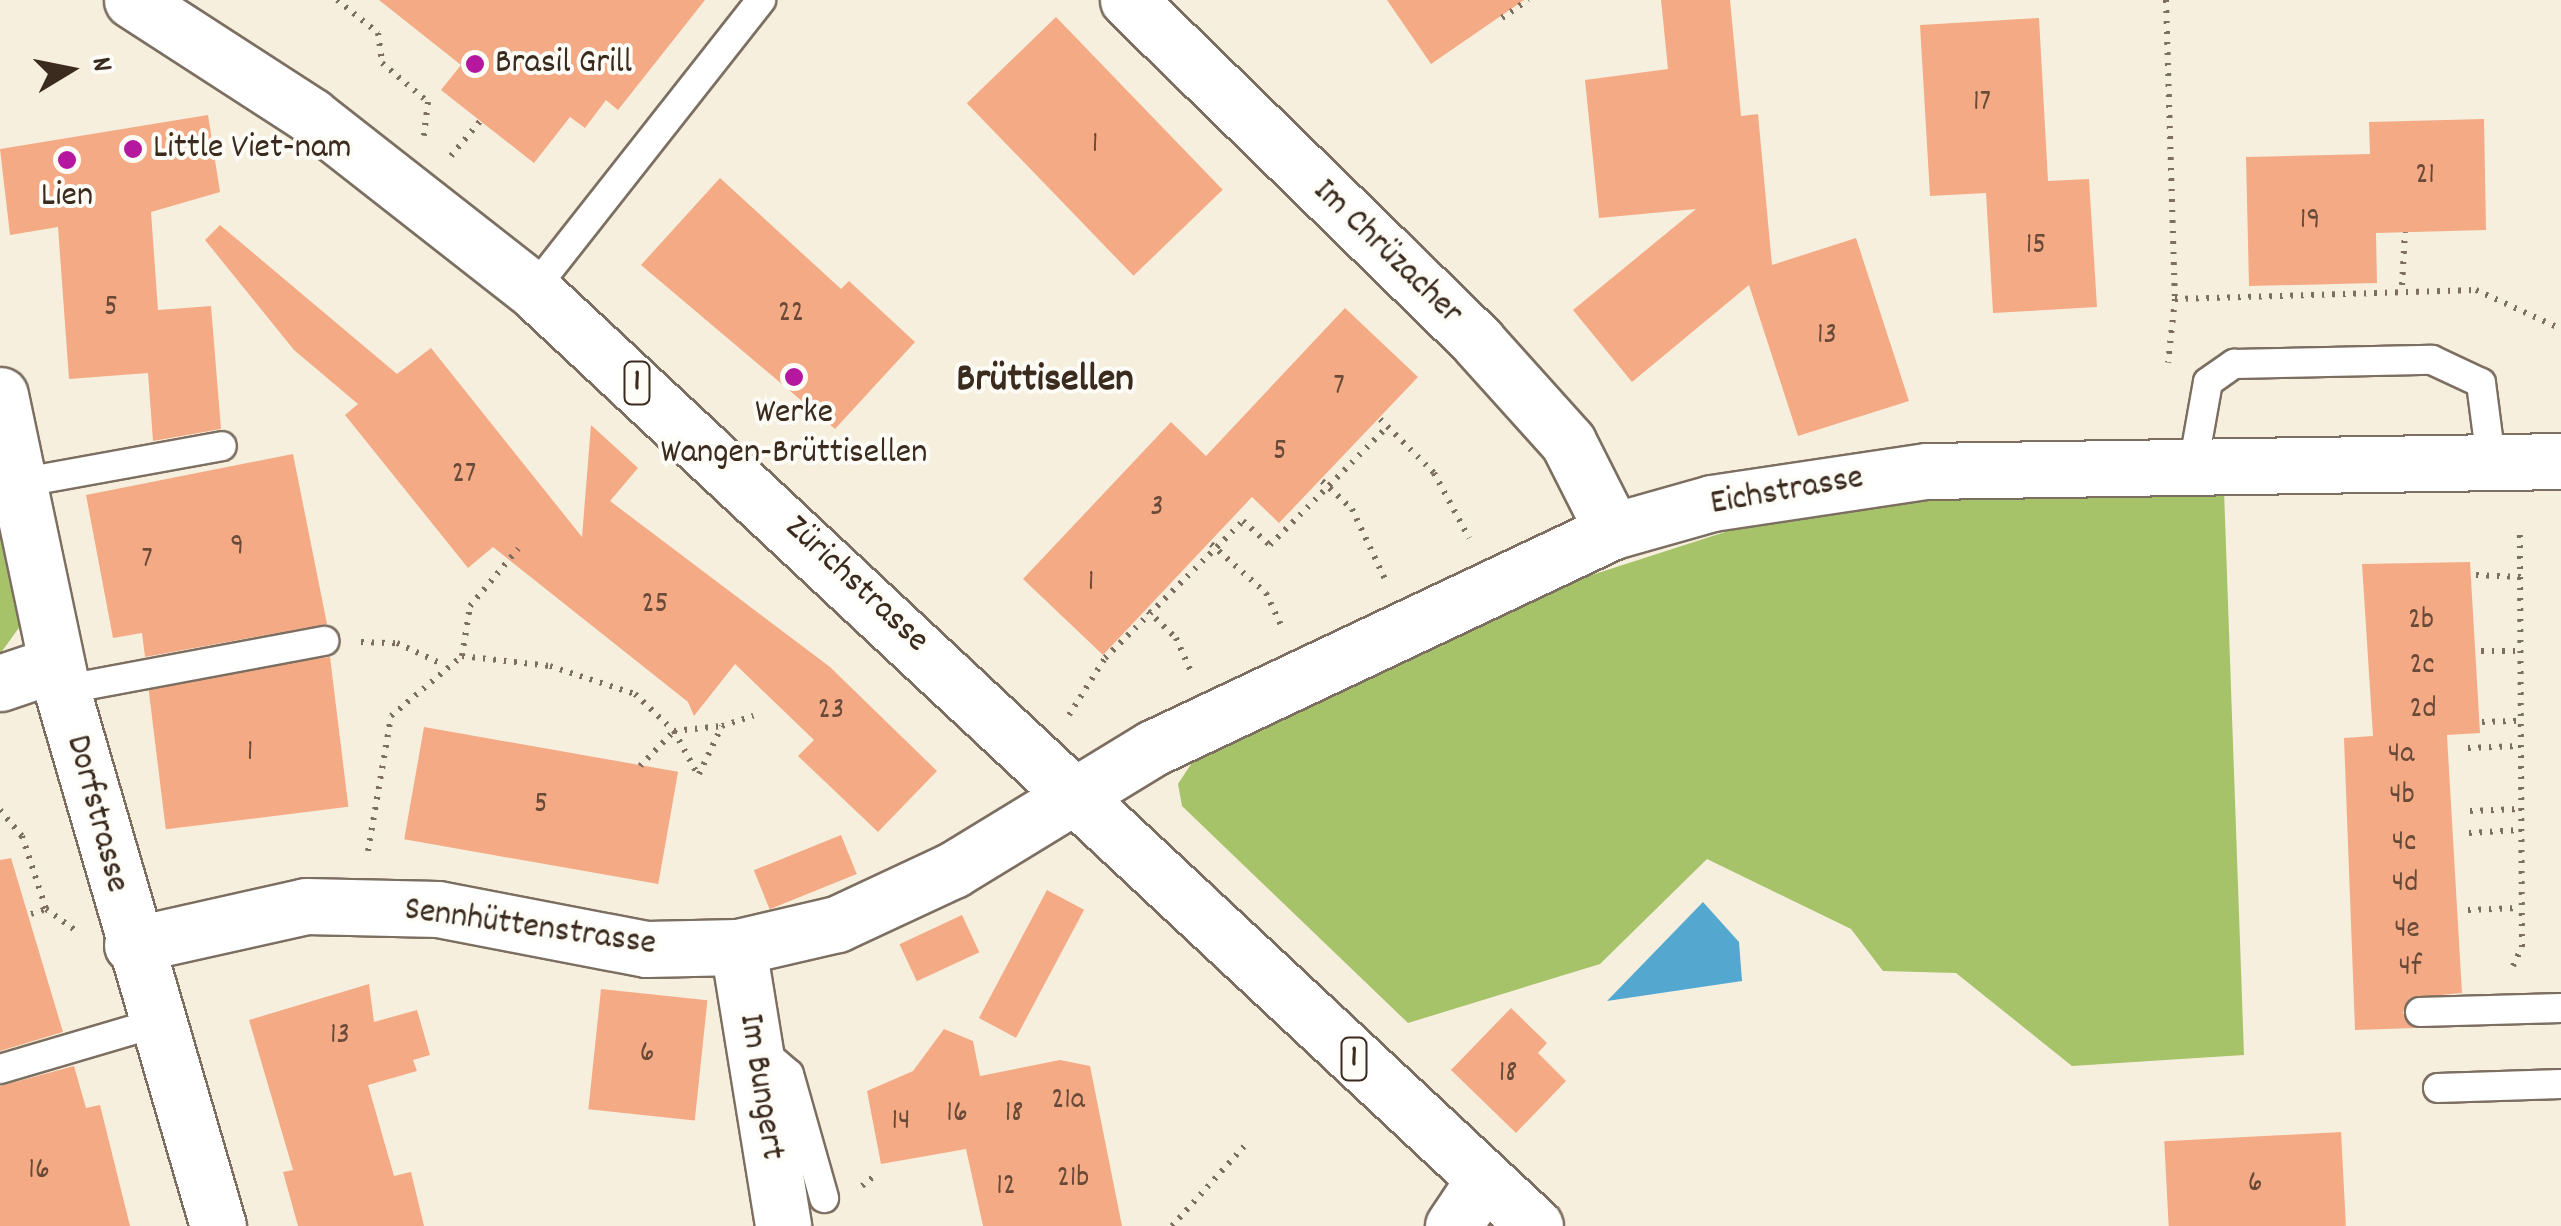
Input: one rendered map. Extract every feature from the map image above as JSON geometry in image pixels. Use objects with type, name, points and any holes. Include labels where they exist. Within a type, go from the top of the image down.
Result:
[{"type":"street","name":"Zürichstrasse","points":[[132,0],[311,116],[534,290],[1534,1226]]},
{"type":"street","name":"Im Chrüzacher","points":[[1128,0],[1478,342],[1568,442],[1613,531]]},
{"type":"street","name":"Dorfstrasse","points":[[0,396],[113,936],[156,1023],[218,1226]]},
{"type":"street","name":"Eichstrasse","points":[[1077,795],[1153,748],[1613,531],[1712,504],[1896,474],[2561,461]]},
{"type":"street","points":[[0,683],[59,677]]},
{"type":"street","name":"Sennhüttenstrasse","points":[[113,936],[306,906],[366,906],[438,909],[646,949],[738,947],[872,910],[1077,795]]},
{"type":"street","name":"Im Bungert","points":[[738,947],[752,1041],[804,1212]]},
{"type":"street","points":[[1453,1226],[1483,1181]]},
{"type":"lane","points":[[534,290],[761,0]]},
{"type":"lane","points":[[2193,466],[2208,382],[2234,364],[2432,360],[2480,384],[2491,460]]},
{"type":"lane","points":[[19,483],[222,446]]},
{"type":"lane","points":[[59,677],[324,641]]},
{"type":"lane","points":[[2420,1012],[2561,1008]]},
{"type":"lane","points":[[0,1070],[156,1023]]},
{"type":"lane","points":[[2438,1088],[2561,1084]]},
{"type":"path","points":[[338,0],[378,33],[382,64],[428,102],[424,137]]},
{"type":"path","points":[[1502,18],[1528,0]]},
{"type":"path","points":[[2166,0],[2176,299],[2168,371]]},
{"type":"path","points":[[450,157],[481,120]]},
{"type":"path","points":[[2402,285],[2405,232]]},
{"type":"path","points":[[2176,299],[2402,285],[2476,290],[2561,328]]},
{"type":"path","points":[[1380,419],[1434,473],[1476,553]]},
{"type":"path","points":[[1068,715],[1106,658],[1214,547],[1243,521],[1270,545],[1325,484],[1387,427]]},
{"type":"path","points":[[1325,484],[1352,510],[1392,593]]},
{"type":"path","points":[[2509,970],[2520,958],[2520,530]]},
{"type":"path","points":[[1214,547],[1266,593],[1290,644]]},
{"type":"path","points":[[462,656],[470,606],[518,549]]},
{"type":"path","points":[[2476,575],[2521,577]]},
{"type":"path","points":[[1150,613],[1176,638],[1198,690]]},
{"type":"path","points":[[324,641],[398,643],[444,665]]},
{"type":"path","points":[[2481,651],[2520,651]]},
{"type":"path","points":[[366,906],[382,742],[398,707],[444,665],[462,656],[594,676],[635,694],[674,731],[698,775],[722,726]]},
{"type":"path","points":[[640,766],[674,731],[722,726],[753,716]]},
{"type":"path","points":[[2482,722],[2520,721]]},
{"type":"path","points":[[2468,748],[2519,746]]},
{"type":"path","points":[[2470,811],[2519,808]]},
{"type":"path","points":[[0,810],[22,836],[46,909],[77,931],[113,936]]},
{"type":"path","points":[[2469,833],[2519,830]]},
{"type":"path","points":[[2468,910],[2519,908]]},
{"type":"path","points":[[31,914],[46,909]]},
{"type":"path","points":[[1172,1226],[1247,1143]]},
{"type":"green space","points":[[2224,490],[2244,1055],[2072,1066],[1956,973],[1883,971],[1851,929],[1707,859],[1600,964],[1408,1023],[1182,806],[1178,784],[1197,755],[1539,592],[1728,531],[1904,498]]},
{"type":"green space","points":[[0,522],[23,622],[0,654]]},
{"type":"water","points":[[1703,902],[1739,942],[1742,981],[1607,1001]]},
{"type":"building","points":[[379,0],[705,0],[618,110],[606,100],[585,128],[570,117],[534,163],[441,90],[461,65]]},
{"type":"building","points":[[1387,0],[1524,0],[1431,64]]},
{"type":"building","points":[[1661,0],[1730,0],[1741,116],[1758,114],[1772,265],[1856,238],[1909,401],[1798,436],[1749,285],[1632,382],[1573,310],[1696,209],[1599,218],[1585,80],[1668,69]]},
{"type":"building","points":[[1056,17],[1223,190],[1134,276],[967,103]]},
{"type":"building","points":[[2039,18],[2048,181],[2089,179],[2097,307],[1993,313],[1986,193],[1930,196],[1920,25]]},
{"type":"building","points":[[208,115],[220,192],[151,212],[158,310],[211,306],[221,429],[153,441],[148,373],[69,379],[58,227],[10,235],[0,149]]},
{"type":"building","points":[[2484,119],[2486,230],[2376,233],[2377,283],[2249,286],[2246,157],[2370,154],[2369,122]]},
{"type":"building","points":[[720,178],[841,289],[849,281],[915,342],[835,429],[641,265]]},
{"type":"building","points":[[220,225],[397,374],[431,348],[582,537],[591,425],[638,468],[610,501],[830,667],[937,771],[878,832],[798,756],[814,740],[735,664],[694,716],[688,702],[493,547],[468,568],[345,415],[358,404],[294,350],[205,240]]},
{"type":"building","points":[[1345,308],[1418,377],[1279,523],[1252,497],[1103,655],[1023,579],[1171,422],[1206,456]]},
{"type":"building","points":[[293,454],[327,624],[145,657],[142,633],[113,638],[86,495]]},
{"type":"building","points":[[2470,562],[2480,733],[2447,735],[2462,993],[2410,998],[2403,1013],[2415,1028],[2355,1030],[2344,738],[2373,736],[2362,564]]},
{"type":"building","points":[[330,657],[348,807],[166,829],[147,679]]},
{"type":"building","points":[[424,727],[678,772],[658,884],[404,839]]},
{"type":"building","points":[[841,835],[857,874],[770,909],[754,870]]},
{"type":"building","points":[[11,858],[63,1032],[0,1051],[0,860]]},
{"type":"building","points":[[1047,890],[1084,910],[1016,1038],[979,1018]]},
{"type":"building","points":[[962,915],[979,952],[917,981],[899,944]]},
{"type":"building","points":[[369,984],[374,1022],[417,1010],[430,1055],[413,1060],[417,1071],[368,1085],[394,1176],[411,1172],[424,1226],[298,1226],[283,1172],[293,1170],[249,1020]]},
{"type":"building","points":[[601,989],[707,1000],[695,1121],[588,1109]]},
{"type":"building","points":[[1511,1008],[1547,1043],[1538,1053],[1566,1081],[1516,1133],[1451,1070]]},
{"type":"building","points":[[944,1029],[973,1041],[980,1076],[1060,1060],[1090,1066],[1122,1226],[983,1226],[966,1149],[881,1164],[867,1091],[913,1071]]},
{"type":"building","points":[[74,1066],[86,1108],[100,1105],[130,1226],[0,1226],[0,1086]]},
{"type":"building","points":[[2341,1132],[2346,1226],[2169,1226],[2164,1141]]},
{"type":"place","name":"Brasil Grill","points":[[475,64]]},
{"type":"place","name":"Little Viet-nam","points":[[133,149]]},
{"type":"place","name":"Lien","points":[[67,160]]},
{"type":"place","name":"Werke Wangen-Brüttisellen","points":[[794,377]]},
{"type":"district","name":"Brüttisellen","points":[[1045,382]]}]
